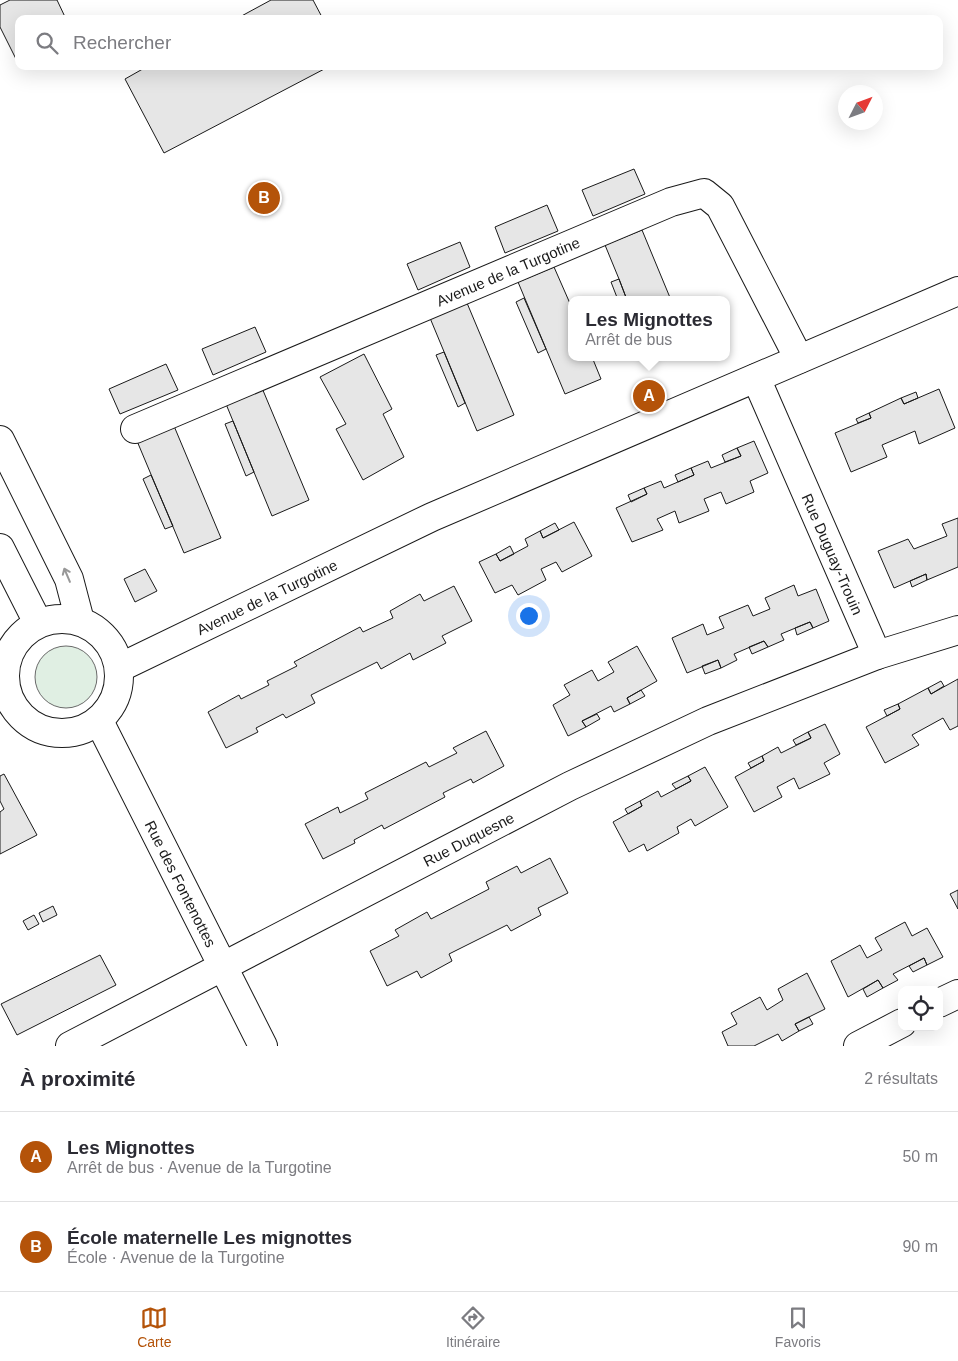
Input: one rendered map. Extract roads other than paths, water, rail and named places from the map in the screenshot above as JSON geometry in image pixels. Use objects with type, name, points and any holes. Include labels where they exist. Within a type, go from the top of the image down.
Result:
[{"type":"street","name":"Avenue de la Turgotine","points":[[135,429],[671,202],[704,193],[720,206],[799,359]]},
{"type":"street","name":"Avenue de la Turgotine","points":[[119,668],[432,517],[958,290]]},
{"type":"street","name":"Rue Duguay-Trouin","points":[[756,378],[877,655]]},
{"type":"street","points":[[0,440],[69,579],[80,622]]},
{"type":"street","points":[[0,548],[38,623]]},
{"type":"street","points":[[57,619],[80,622],[97,631],[110,644],[119,668],[118,689],[111,707],[99,721],[78,732],[53,734],[37,728],[22,719],[5,704],[5,663],[13,645],[23,634],[38,623],[57,619]]},
{"type":"street","points":[[877,655],[958,630]]},
{"type":"street","name":"Rue Duquesne","points":[[70,1046],[570,786],[708,721],[877,655]]},
{"type":"street","name":"Rue des Fontenottes","points":[[99,721],[263,1046]]},
{"type":"street","points":[[943,1001],[958,994]]},
{"type":"street","points":[[858,1046],[898,1025]]},
{"type":"place","name":"École maternelle Les mignottes","points":[[264,198]]},
{"type":"place","name":"Les Mignottes","points":[[649,396]]}]
